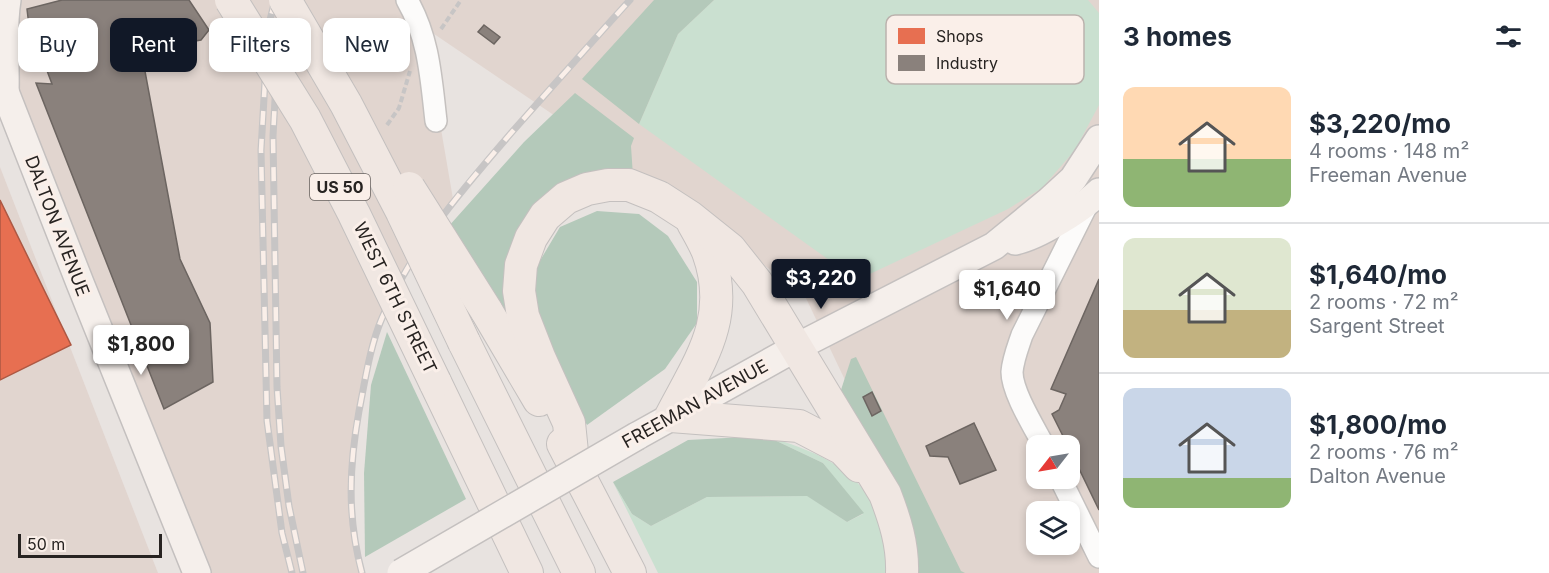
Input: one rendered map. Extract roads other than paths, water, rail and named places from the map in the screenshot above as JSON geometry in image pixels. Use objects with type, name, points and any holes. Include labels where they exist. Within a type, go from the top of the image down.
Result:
[{"type":"highway","name":"WEST 6TH STREET","points":[[231,0],[305,119],[364,234],[527,573]]},
{"type":"highway","name":"US 50","points":[[285,0],[346,104],[393,193],[579,573]]},
{"type":"highway","points":[[346,104],[379,139],[486,310],[573,462],[630,573]]},
{"type":"highway","points":[[573,462],[569,423],[523,316],[519,291],[521,265],[531,238],[545,216],[566,198],[587,189],[608,185],[629,185],[659,197],[690,217],[730,249],[757,283],[885,494],[895,520],[901,547],[902,573]]},
{"type":"highway","points":[[690,217],[708,252],[715,282],[717,309],[711,339],[671,416],[799,426],[843,449],[885,494]]},
{"type":"main road","points":[[3,86],[6,38],[4,25],[8,0]]},
{"type":"main road","name":"DALTON AVENUE","points":[[3,86],[197,573]]},
{"type":"main road","name":"FREEMAN AVENUE","points":[[401,573],[671,416],[797,347],[994,246],[1072,179],[1099,138]]},
{"type":"main road","name":"FREEMAN AVENUE","points":[[994,246],[1024,239],[1093,197]]},
{"type":"street","points":[[407,0],[419,23],[428,51],[436,121]]},
{"type":"street","points":[[1038,435],[1017,392],[1012,374],[1014,357],[1056,265],[1093,197]]},
{"type":"street","points":[[1065,489],[1099,557]]},
{"type":"railway","points":[[275,0],[268,28],[261,150],[267,421],[282,533],[292,573]]},
{"type":"railway","points":[[286,0],[278,45],[273,136],[277,387],[281,446],[289,506],[303,573]]},
{"type":"railway","points":[[362,573],[352,512],[353,452],[374,340],[394,292],[423,243],[457,198],[512,132],[630,0]]}]
